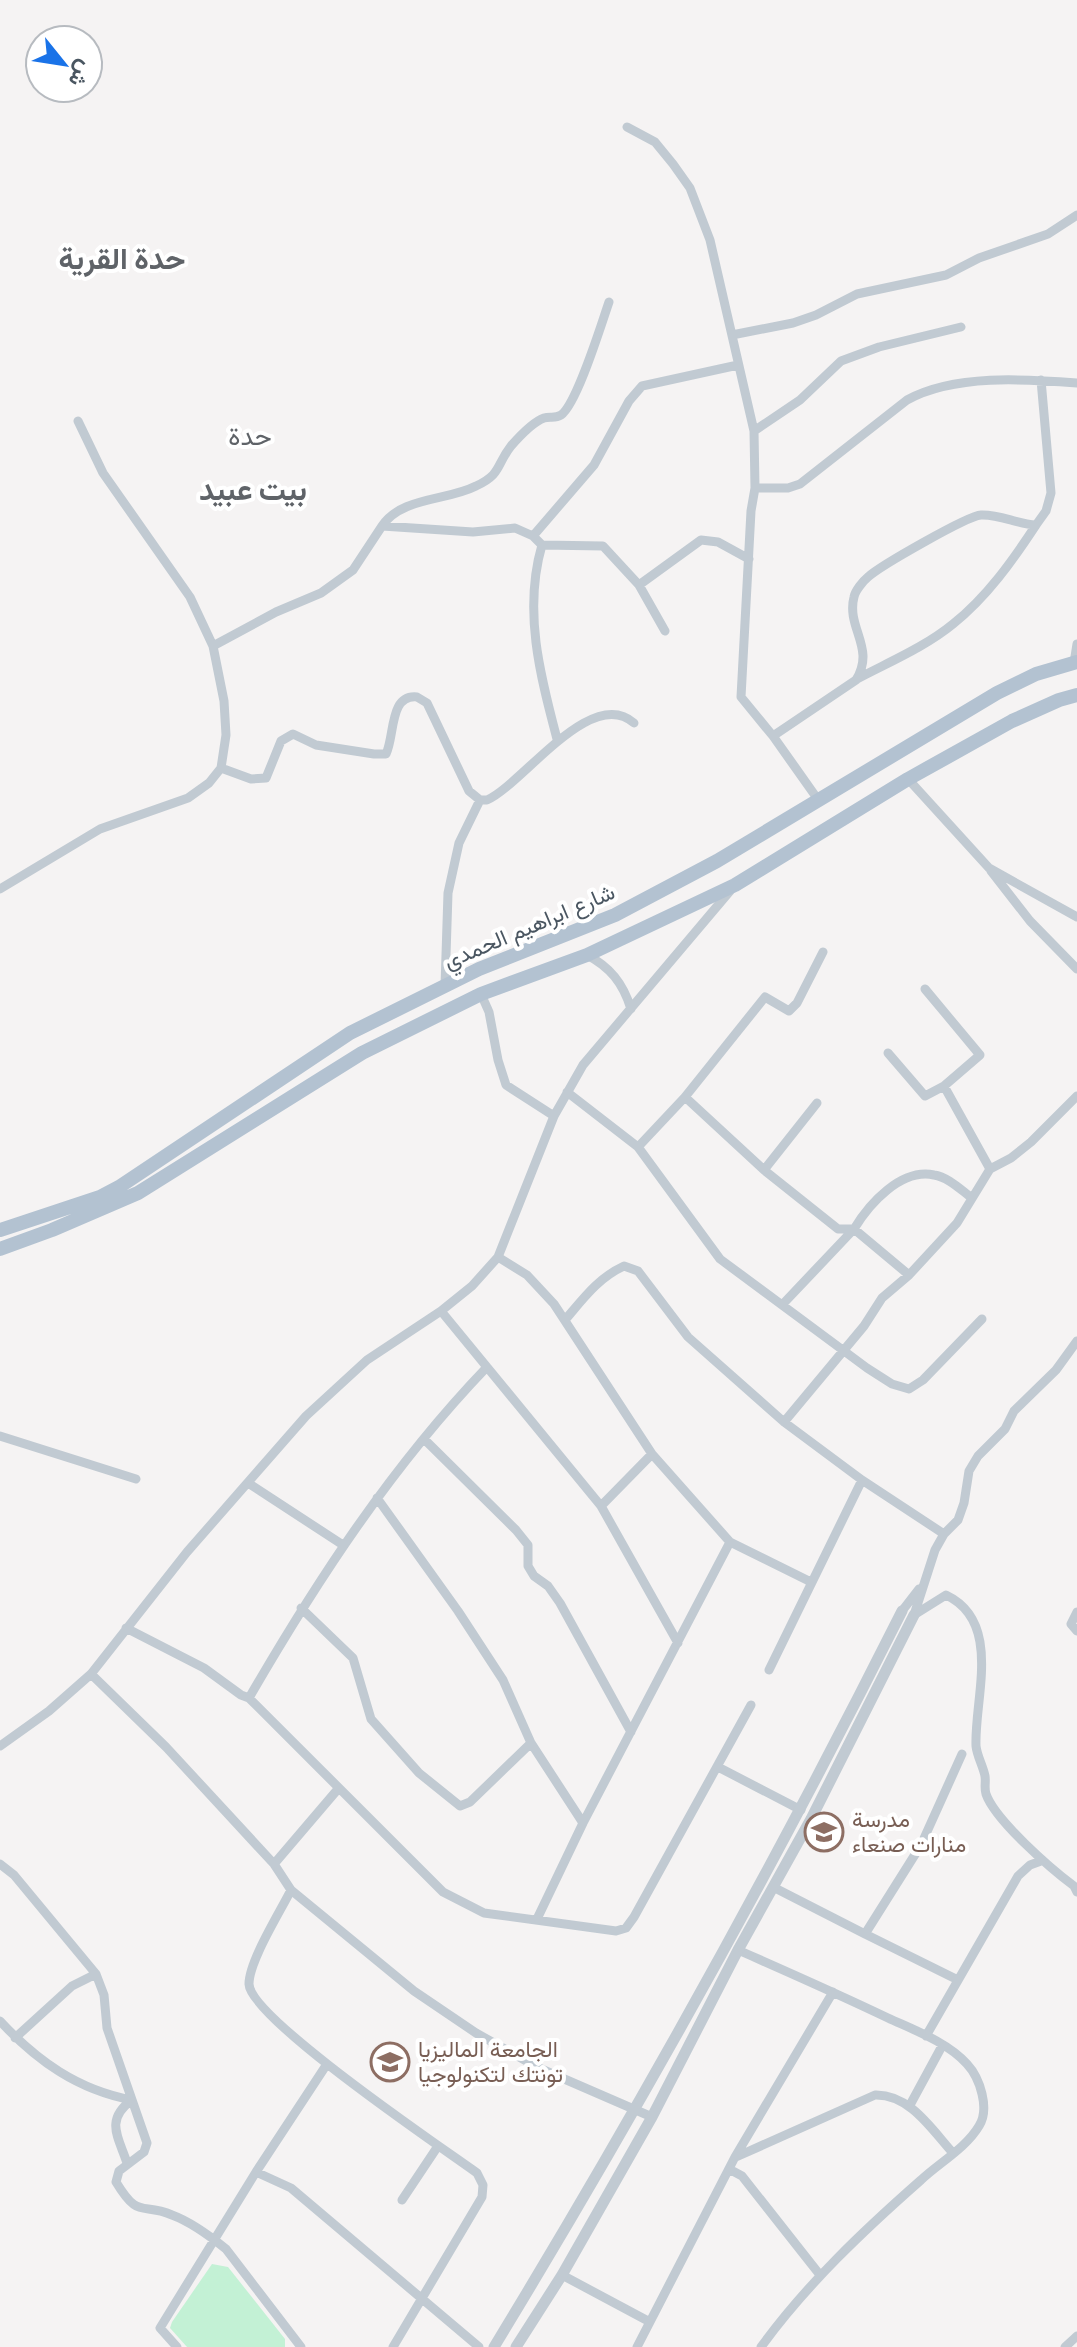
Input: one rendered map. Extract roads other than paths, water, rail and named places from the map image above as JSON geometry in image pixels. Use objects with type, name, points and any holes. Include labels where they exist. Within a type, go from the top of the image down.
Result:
[{"type":"main road","name":"شارع ابراهيم الحمدي","points":[[0,1230],[100,1197],[119,1187],[350,1033],[514,954],[615,915],[717,861],[997,693],[1036,674],[1076,662]]},
{"type":"main road","name":"شارع ابراهيم الحمدي","points":[[0,1249],[52,1230],[163,1179],[362,1053],[481,994],[587,955],[735,885],[908,779],[1012,721],[1077,695]]},
{"type":"main road","points":[[514,954],[523,979]]},
{"type":"main road","points":[[154,1162],[163,1179]]},
{"type":"main road","points":[[46,1214],[52,1230]]},
{"type":"street","points":[[627,127],[655,142],[690,188],[710,240],[754,431],[755,488],[741,697],[819,801]]},
{"type":"street","points":[[732,335],[793,323],[857,294],[946,275],[979,258],[1048,234],[1077,215]]},
{"type":"street","points":[[213,646],[276,612],[321,593],[353,570],[389,515],[464,492],[490,479],[500,470],[502,460],[512,445],[532,426],[543,418],[554,418],[564,413],[574,398],[609,302]]},
{"type":"street","points":[[754,431],[800,400],[841,361],[879,347],[961,327]]},
{"type":"street","points":[[533,536],[594,465],[629,401],[642,386],[738,365]]},
{"type":"street","points":[[755,488],[788,488],[800,484],[907,400],[927,389],[1006,379],[1077,383]]},
{"type":"street","points":[[773,736],[856,680],[954,623],[1010,566],[1046,511],[1051,493],[1041,380]]},
{"type":"street","points":[[0,889],[100,829],[188,798],[209,783],[221,768],[226,735],[224,701],[213,646],[190,597],[103,473],[78,421]]},
{"type":"street","points":[[856,680],[865,656],[853,612],[854,595],[868,577],[963,520],[982,515],[1036,525]]},
{"type":"street","points":[[382,526],[473,532],[515,528],[533,536],[542,545],[603,546],[639,585],[665,631]]},
{"type":"street","points":[[639,585],[701,540],[718,542],[749,559]]},
{"type":"street","points":[[542,545],[533,584],[533,620],[557,739]]},
{"type":"street","points":[[1076,662],[1077,644]]},
{"type":"street","points":[[221,768],[251,779],[266,778],[281,741],[293,734],[316,745],[386,754],[396,710],[411,696],[427,703],[469,791],[480,800],[492,798],[532,767],[557,739],[606,714],[626,715],[634,723]]},
{"type":"street","points":[[908,779],[989,868],[1030,921],[1077,969]]},
{"type":"street","points":[[445,986],[448,893],[459,843],[480,800]]},
{"type":"street","points":[[989,868],[1077,917]]},
{"type":"street","points":[[0,1746],[49,1711],[91,1674],[187,1552],[306,1416],[367,1360],[441,1311],[472,1286],[498,1257],[554,1116],[567,1092],[602,1041],[735,885]]},
{"type":"street","points":[[638,1147],[685,1097],[765,997],[789,1011],[797,1003],[823,952]]},
{"type":"street","points":[[587,955],[611,971],[620,982],[631,1009]]},
{"type":"street","points":[[888,1053],[925,1096],[944,1086],[980,1055],[925,989]]},
{"type":"street","points":[[481,994],[489,1012],[506,1085],[554,1116]]},
{"type":"street","points":[[944,1086],[990,1169]]},
{"type":"street","points":[[567,1092],[638,1147],[720,1259],[892,1384],[909,1389],[923,1380],[982,1319]]},
{"type":"street","points":[[784,1422],[864,1326],[882,1298],[909,1275],[957,1223],[990,1169],[1031,1142],[1077,1096]]},
{"type":"street","points":[[685,1097],[764,1170],[838,1229],[854,1229],[909,1275]]},
{"type":"street","points":[[764,1170],[817,1103]]},
{"type":"street","points":[[782,1305],[854,1229],[863,1213],[894,1185],[918,1175],[935,1175],[972,1198]]},
{"type":"street","points":[[498,1257],[527,1275],[554,1304],[652,1454],[730,1542],[811,1582]]},
{"type":"street","points":[[565,1320],[598,1282],[612,1272],[624,1266],[638,1271],[688,1337],[784,1422],[862,1480],[944,1534]]},
{"type":"street","points":[[441,1311],[601,1506],[678,1643]]},
{"type":"street","points":[[494,2347],[636,2109],[926,1580],[935,1550],[944,1534],[958,1520],[969,1471],[978,1456],[1005,1429],[1014,1411],[1056,1370],[1077,1341]]},
{"type":"street","points":[[249,1698],[301,1608],[343,1545],[424,1439],[487,1367]]},
{"type":"street","points":[[0,1436],[136,1479]]},
{"type":"street","points":[[424,1439],[528,1545],[528,1566],[560,1603],[631,1732]]},
{"type":"street","points":[[601,1506],[652,1454]]},
{"type":"street","points":[[769,1670],[862,1480]]},
{"type":"street","points":[[248,1483],[343,1545]]},
{"type":"street","points":[[377,1498],[503,1680],[531,1743],[583,1823]]},
{"type":"street","points":[[537,1919],[583,1823],[730,1542]]},
{"type":"street","points":[[516,2347],[562,2275],[652,2117],[738,1950],[818,1805],[908,1613],[946,1595],[958,1601],[976,1627],[982,1644],[976,1748],[985,1776],[985,1791],[991,1804],[1041,1861],[1077,1892]]},
{"type":"street","points":[[301,1608],[353,1658],[371,1719],[419,1773],[451,1802],[460,1806],[470,1802],[531,1743]]},
{"type":"street","points":[[1077,1612],[1071,1624],[1077,1631]]},
{"type":"street","points":[[126,1628],[204,1668],[249,1698],[443,1892],[484,1913],[616,1931],[626,1928],[751,1705]]},
{"type":"street","points":[[91,1674],[166,1747],[274,1864],[291,1890],[414,1991],[476,2033],[539,2068],[652,2117]]},
{"type":"street","points":[[865,1934],[921,1845],[962,1754]]},
{"type":"street","points":[[718,1767],[801,1810]]},
{"type":"street","points":[[274,1864],[338,1789]]},
{"type":"street","points":[[926,2036],[1018,1876],[1030,1865],[1041,1861]]},
{"type":"street","points":[[0,1864],[14,1875],[96,1974],[104,1995],[107,2028],[147,2143],[144,2152],[119,2171],[116,2182],[130,2203],[142,2210],[177,2217],[226,2249],[296,2345]]},
{"type":"street","points":[[773,1887],[958,1980]]},
{"type":"street","points":[[291,1890],[251,1969],[249,1987],[260,2007],[327,2064],[477,2173],[483,2185],[482,2197],[393,2347]]},
{"type":"street","points":[[738,1950],[833,1992],[942,2046],[967,2064],[982,2095],[985,2110],[980,2126],[820,2275],[788,2310],[761,2347]]},
{"type":"street","points":[[15,2038],[72,1986],[96,1974]]},
{"type":"street","points":[[637,2347],[735,2157],[833,1992]]},
{"type":"street","points":[[0,2021],[27,2050],[69,2079],[96,2092],[132,2100]]},
{"type":"street","points":[[910,2105],[942,2046]]},
{"type":"street","points":[[177,2347],[160,2328],[327,2064]]},
{"type":"street","points":[[735,2157],[875,2095],[891,2097],[910,2105],[953,2153]]},
{"type":"street","points":[[127,2163],[115,2133],[116,2121],[123,2107],[132,2100]]},
{"type":"street","points":[[402,2200],[438,2146]]},
{"type":"street","points":[[729,2169],[742,2176],[820,2275]]},
{"type":"street","points":[[256,2172],[291,2188],[479,2347]]},
{"type":"street","points":[[586,2195],[602,2204]]},
{"type":"street","points":[[562,2275],[650,2322]]},
{"type":"street","points":[[1065,2347],[1077,2336]]},
{"type":"place","name":"مدرسة منارات صنعاء","points":[[824,1832]]},
{"type":"place","name":"الجامعة الماليزيا تونتك لتكنولوجيا","points":[[390,2062]]},
{"type":"district","name":"حدة القرية","points":[[122,259]]},
{"type":"district","name":"حدة","points":[[250,436]]},
{"type":"district","name":"بيت عبيد","points":[[253,490]]}]
